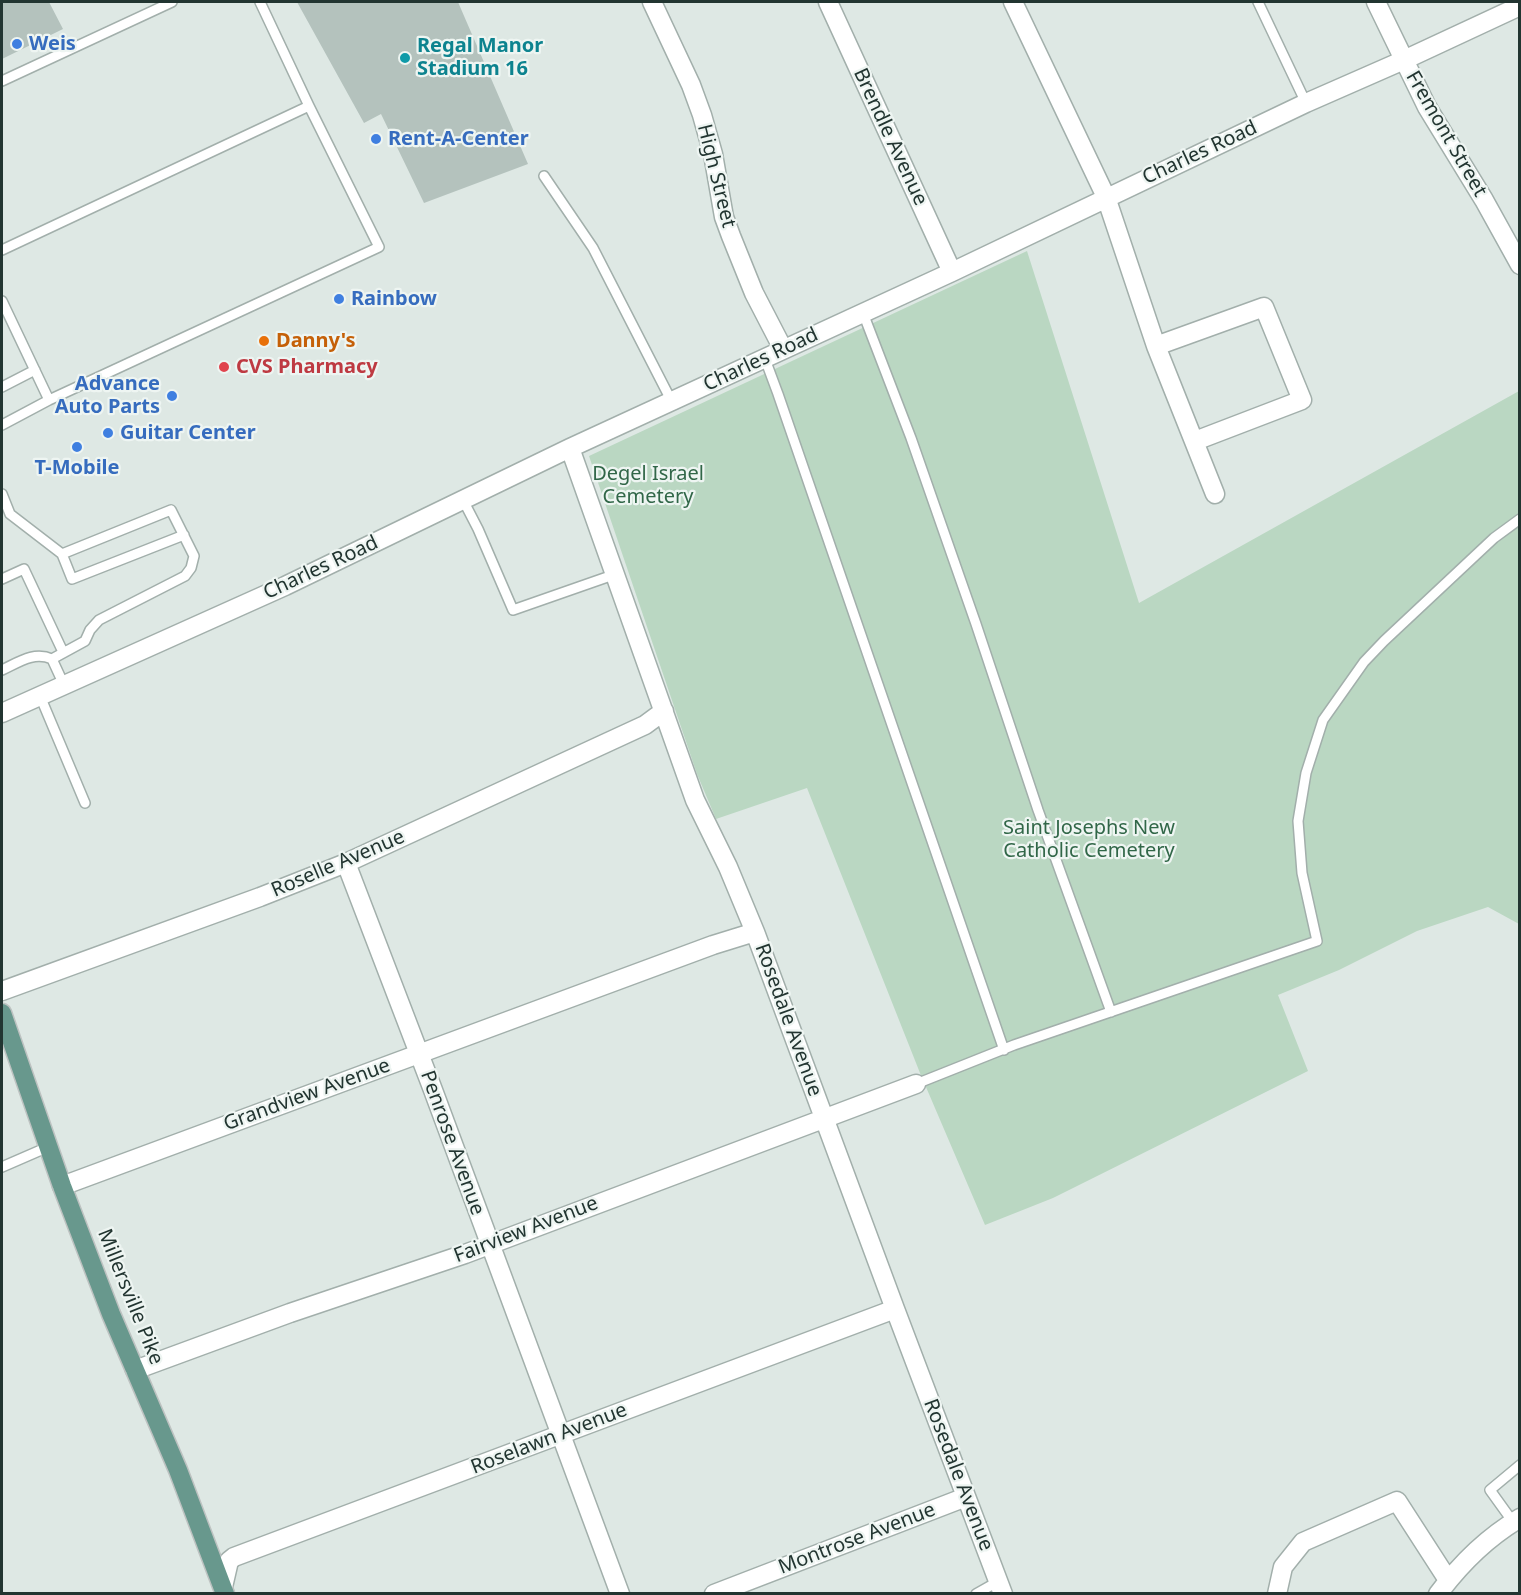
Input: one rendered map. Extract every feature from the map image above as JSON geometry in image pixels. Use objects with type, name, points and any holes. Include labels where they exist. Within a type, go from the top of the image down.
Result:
[{"type":"main road","name":"Millersville Pike","points":[[2,1013],[62,1186],[135,1370],[178,1470],[224,1590]]},
{"type":"street","name":"High Street","points":[[652,2],[691,85],[702,115],[713,154],[724,217],[731,236],[754,293],[783,350]]},
{"type":"street","name":"Brendle Avenue","points":[[828,2],[952,272]]},
{"type":"street","points":[[1013,2],[1106,197],[1156,346],[1215,494]]},
{"type":"street","name":"Fremont Street","points":[[1376,2],[1427,107],[1494,217],[1520,265]]},
{"type":"street","name":"Charles Road","points":[[2,714],[285,586],[570,448],[952,272],[1306,103],[1520,6]]},
{"type":"street","points":[[1156,346],[1264,307],[1302,400],[1195,441]]},
{"type":"street","name":"Rosedale Avenue","points":[[570,448],[695,800],[728,867],[755,932],[1001,1587]]},
{"type":"street","name":"Roselle Avenue","points":[[2,991],[260,897],[346,862],[645,725],[664,711]]},
{"type":"street","name":"Penrose Avenue","points":[[346,862],[620,1593]]},
{"type":"street","name":"Grandview Avenue","points":[[62,1186],[713,945],[755,932]]},
{"type":"street","name":"Fairview Avenue","points":[[135,1370],[490,1243],[916,1084]]},
{"type":"street","name":"Roselawn Avenue","points":[[224,1590],[229,1561],[234,1557],[895,1309]]},
{"type":"street","name":"Montrose Avenue","points":[[714,1593],[966,1497]]},
{"type":"street","points":[[1277,1593],[1283,1567],[1303,1542],[1397,1501],[1443,1586],[1471,1554],[1516,1520]]},
{"type":"lane","points":[[2,81],[172,2]]},
{"type":"lane","points":[[2,425],[49,400],[379,247],[260,2]]},
{"type":"lane","points":[[1258,2],[1306,103]]},
{"type":"lane","points":[[2,250],[309,106]]},
{"type":"lane","points":[[544,176],[593,248],[672,402]]},
{"type":"lane","points":[[2,305],[49,400]]},
{"type":"lane","points":[[862,313],[911,438],[1038,810],[1111,1012]]},
{"type":"lane","points":[[765,359],[1004,1050]]},
{"type":"lane","points":[[2,387],[34,370]]},
{"type":"lane","points":[[2,494],[6,515],[62,554],[72,579],[184,535]]},
{"type":"lane","points":[[463,500],[513,610],[616,574]]},
{"type":"lane","points":[[52,659],[85,641],[90,630],[99,620],[185,576],[191,568],[194,556],[171,510],[62,554]]},
{"type":"lane","points":[[916,1084],[1004,1050],[1317,941],[1302,873],[1298,821],[1306,773],[1323,720],[1364,662],[1384,641],[1494,538],[1520,519]]},
{"type":"lane","points":[[2,579],[24,568],[63,652]]},
{"type":"lane","points":[[2,670],[28,658],[42,655],[52,659],[64,685]]},
{"type":"lane","points":[[40,696],[85,803]]},
{"type":"lane","points":[[2,1167],[48,1147]]},
{"type":"lane","points":[[1516,1520],[1490,1490],[1520,1465]]},
{"type":"lane","points":[[976,1593],[1001,1587]]},
{"type":"green space","name":"Saint Josephs New Catholic Cemetery","points":[[1027,251],[1139,603],[1519,391],[1519,924],[1488,907],[1417,931],[1339,970],[1278,995],[1308,1071],[1053,1198],[985,1225],[920,1073],[807,788],[716,819],[697,774],[589,456]]},
{"type":"building","name":"Weis","points":[[2,2],[49,2],[63,29],[2,59]]},
{"type":"building","name":"Regal Manor Stadium 16","points":[[297,2],[458,2],[528,164],[424,203],[381,114],[364,123]]},
{"type":"place","name":"Weis","points":[[17,44]]},
{"type":"place","name":"Regal Manor Stadium 16","points":[[405,58]]},
{"type":"place","name":"Rent-A-Center","points":[[376,139]]},
{"type":"place","name":"Rainbow","points":[[339,299]]},
{"type":"place","name":"Danny's","points":[[264,341]]},
{"type":"place","name":"CVS Pharmacy","points":[[224,367]]},
{"type":"place","name":"Advance Auto Parts","points":[[172,396]]},
{"type":"place","name":"Guitar Center","points":[[108,433]]},
{"type":"place","name":"T-Mobile","points":[[77,447]]},
{"type":"park label","name":"Degel Israel Cemetery","points":[[648,486]]}]
